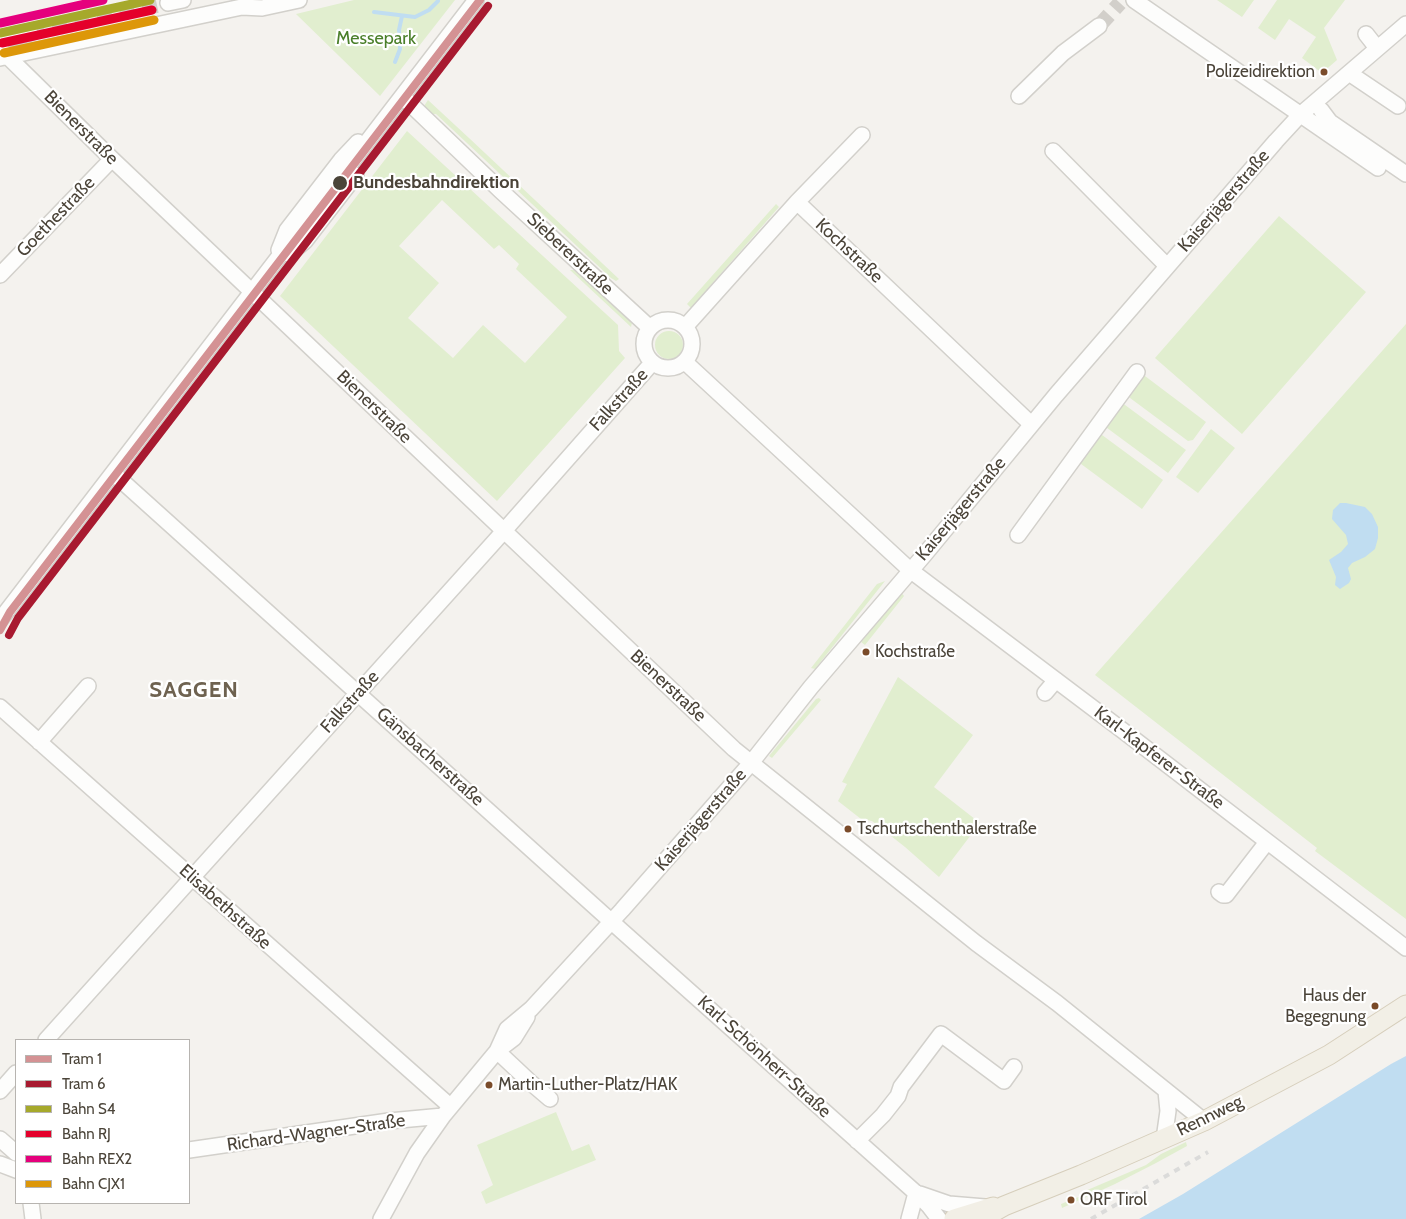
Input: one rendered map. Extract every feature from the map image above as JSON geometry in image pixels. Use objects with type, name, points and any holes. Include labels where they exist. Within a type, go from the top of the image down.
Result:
[{"type":"main road","name":"Rennweg","points":[[954,1219],[991,1211],[1081,1175],[1204,1120],[1329,1055],[1406,1006]]},
{"type":"street","points":[[273,265],[305,241],[358,172],[385,121],[476,0]]},
{"type":"street","points":[[1134,0],[1378,168]]},
{"type":"street","points":[[3,55],[242,6],[262,8],[305,2]]},
{"type":"street","points":[[1019,96],[1063,53],[1100,26]]},
{"type":"street","points":[[0,40],[30,33]]},
{"type":"street","name":"Kaiserjägerstraße","points":[[381,1219],[417,1153],[447,1111],[497,1051],[514,1038],[531,1009],[611,922],[751,763],[811,687],[1167,266],[1300,116],[1377,48],[1403,33]]},
{"type":"street","points":[[1366,34],[1377,48]]},
{"type":"street","name":"Bienerstraße","points":[[3,55],[503,531],[751,763]]},
{"type":"street","points":[[1349,73],[1398,106]]},
{"type":"street","name":"Siebererstraße","points":[[403,97],[650,328]]},
{"type":"street","points":[[1321,110],[1330,122],[1406,174]]},
{"type":"street","points":[[0,620],[273,265],[287,230],[350,150],[385,121]]},
{"type":"street","points":[[685,327],[797,202],[862,135]]},
{"type":"street","points":[[1053,151],[1167,266]]},
{"type":"street","name":"Goethestraße","points":[[0,275],[112,159]]},
{"type":"street","name":"Kochstraße","points":[[797,202],[1032,424]]},
{"type":"street","points":[[664,320],[679,322],[685,327],[690,333],[693,348],[685,362],[679,366],[665,369],[652,363],[644,349],[644,341],[650,328],[664,320]]},
{"type":"street","points":[[685,362],[910,570]]},
{"type":"street","name":"Falkstraße","points":[[47,1039],[652,363]]},
{"type":"street","points":[[1018,535],[1137,372]]},
{"type":"street","name":"Gänsbacherstraße","points":[[113,473],[611,922]]},
{"type":"street","name":"Karl-Kapferer-Straße","points":[[910,570],[1406,948]]},
{"type":"street","points":[[1045,693],[1056,680]]},
{"type":"street","points":[[39,742],[88,686]]},
{"type":"street","name":"Elisabethstraße","points":[[0,707],[191,877],[447,1111]]},
{"type":"street","points":[[751,763],[969,937],[1057,1003],[1204,1120]]},
{"type":"street","points":[[1219,892],[1226,895],[1267,842]]},
{"type":"street","name":"Karl-Schönherr-Straße","points":[[611,922],[916,1193],[939,1219]]},
{"type":"street","points":[[858,1141],[898,1096],[901,1087],[941,1034],[1004,1081],[1014,1067]]},
{"type":"street","points":[[497,1051],[550,1099]]},
{"type":"street","points":[[0,1092],[15,1074]]},
{"type":"street","points":[[1164,1138],[1168,1111],[1166,1091]]},
{"type":"street","name":"Richard-Wagner-Straße","points":[[190,1150],[447,1111]]},
{"type":"street","points":[[0,1139],[15,1152]]},
{"type":"street","points":[[0,1164],[15,1170]]},
{"type":"street","points":[[909,1219],[916,1193]]},
{"type":"street","name":"Karl-Schönherr-Straße","points":[[916,1193],[949,1204],[991,1211]]},
{"type":"street","points":[[31,1204],[34,1219]]},
{"type":"green space","name":"Messepark","points":[[354,0],[455,0],[380,96],[296,14]]},
{"type":"green space","points":[[1217,0],[1254,0],[1242,17]]},
{"type":"green space","points":[[1277,0],[1345,0],[1324,28],[1337,60],[1322,73],[1302,58],[1316,37],[1289,19],[1275,40],[1258,28]]},
{"type":"green space","points":[[428,100],[619,279],[616,281],[611,278],[436,114],[432,114],[427,110],[424,106]]},
{"type":"green space","points":[[407,131],[618,325],[619,351],[625,358],[497,501],[280,296]],"holes":[[[442,200],[494,249],[499,245],[519,264],[516,269],[567,317],[525,363],[483,325],[453,358],[408,318],[439,283],[399,246]]]},
{"type":"green space","points":[[776,204],[779,207],[691,308],[687,304]]},
{"type":"green space","points":[[1279,216],[1366,292],[1242,434],[1155,358]]},
{"type":"green space","points":[[570,270],[575,270],[632,323],[631,327]]},
{"type":"green space","points":[[1406,324],[1406,919],[1315,851],[1317,848],[1095,675]]},
{"type":"green space","points":[[669,331],[679,335],[683,345],[679,355],[669,359],[659,355],[655,345],[659,335]]},
{"type":"green space","points":[[1141,373],[1206,422],[1193,440],[1188,441],[1126,395]]},
{"type":"green space","points":[[1121,402],[1186,450],[1168,473],[1103,425]]},
{"type":"green space","points":[[1211,429],[1235,448],[1198,493],[1176,477]]},
{"type":"green space","points":[[1098,432],[1163,480],[1142,509],[1077,461]]},
{"type":"green space","points":[[885,581],[815,669],[811,668],[877,584]]},
{"type":"green space","points":[[901,592],[904,596],[865,645],[861,642]]},
{"type":"green space","points":[[898,677],[973,735],[934,787],[980,823],[939,877],[872,821],[861,819],[838,801],[847,784],[842,782]]},
{"type":"green space","points":[[819,698],[821,700],[772,758],[769,756],[816,699]]},
{"type":"green space","points":[[556,1112],[572,1151],[589,1144],[596,1160],[486,1204],[481,1192],[493,1185],[477,1145]]},
{"type":"green space","points":[[1186,1142],[1187,1146],[1156,1163],[1062,1208],[1061,1204],[1086,1194],[1085,1191],[1146,1165],[1161,1154]]},
{"type":"water","points":[[1340,503],[1365,507],[1372,514],[1378,527],[1378,538],[1375,549],[1365,557],[1352,563],[1348,568],[1351,579],[1349,583],[1340,589],[1335,585],[1336,577],[1329,560],[1341,552],[1348,544],[1346,535],[1332,519],[1333,510]]},
{"type":"water","points":[[1406,1056],[1406,1219],[1139,1219],[1183,1194]]},
{"type":"waterway","points":[[374,12],[415,17],[429,10],[438,1]]},
{"type":"waterway","points":[[395,62],[400,49],[399,30],[402,16]]},
{"type":"tunnel","points":[[30,33],[168,3]]},
{"type":"tunnel","points":[[1099,26],[1120,3]]},
{"type":"railway","points":[[1091,1219],[1208,1152]]},
{"type":"tram line","name":"1","points":[[0,630],[10,612],[480,0]]},
{"type":"tram line","name":"6","points":[[9,635],[18,618],[488,6]]},
{"type":"rail line","name":"REX2","points":[[0,23],[103,0]]},
{"type":"rail line","name":"S4","points":[[0,33],[150,0]]},
{"type":"rail line","name":"RJ","points":[[2,43],[152,10]]},
{"type":"rail line","name":"CJX1","points":[[4,53],[154,20]]},
{"type":"place","name":"Polizeidirektion","points":[[1324,72]]},
{"type":"place","name":"Bundesbahndirektion","points":[[340,183]]},
{"type":"place","name":"Kochstraße","points":[[866,652]]},
{"type":"place","name":"Tschurtschenthalerstraße","points":[[848,829]]},
{"type":"place","name":"Haus der Begegnung","points":[[1375,1006]]},
{"type":"place","name":"Martin-Luther-Platz/HAK","points":[[489,1085]]},
{"type":"place","name":"ORF Tirol","points":[[1071,1200]]},
{"type":"district","name":"SAGGEN","points":[[194,691]]}]
